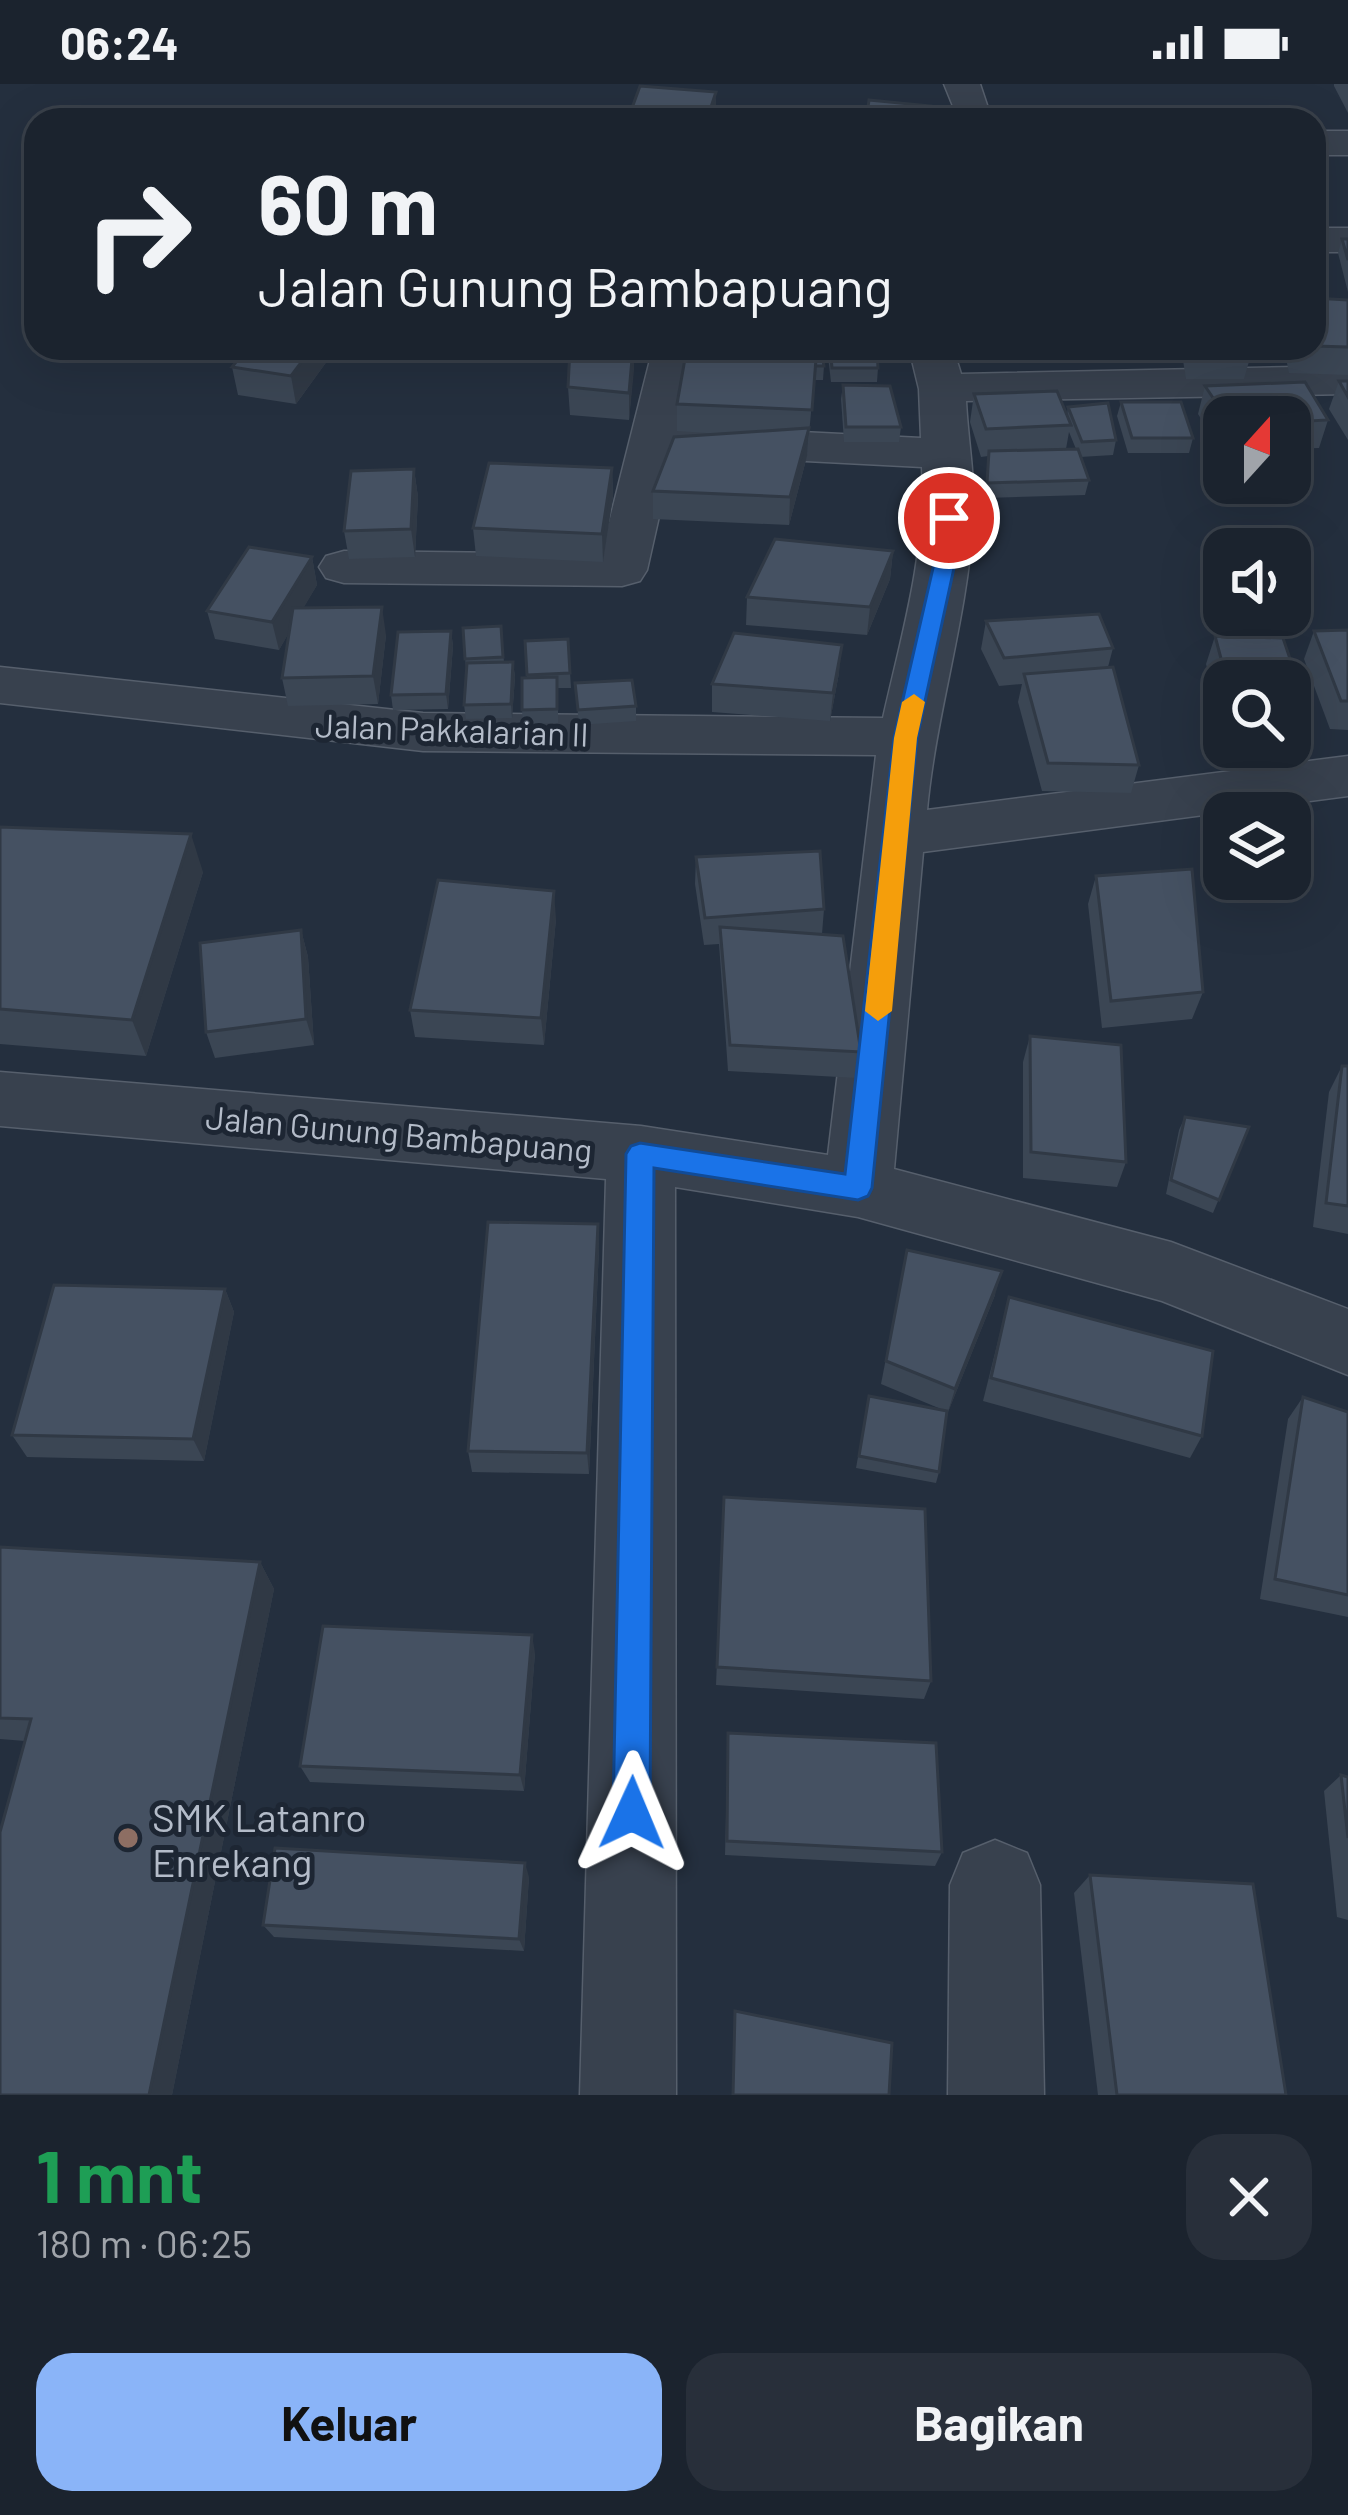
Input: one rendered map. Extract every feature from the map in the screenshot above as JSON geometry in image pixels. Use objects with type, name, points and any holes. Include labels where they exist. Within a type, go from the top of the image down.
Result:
[{"type":"street","points":[[344,567],[622,570],[672,360]]},
{"type":"street","points":[[858,1188],[906,738],[944,568],[949,518],[937,369],[1054,382],[1190,385],[1348,380]]},
{"type":"street","points":[[653,440],[947,454]]},
{"type":"street","name":"Jalan Pakkalarian II","points":[[0,685],[383,730],[488,736],[811,732],[906,738]]},
{"type":"street","points":[[899,834],[1348,776]]},
{"type":"street","name":"Jalan Gunung Bambapuang","points":[[0,1099],[640,1154],[858,1188],[1171,1274],[1348,1342]]},
{"type":"street","points":[[628,2095],[640,1154]]},
{"type":"street","points":[[995,1885],[996,2095]]},
{"type":"building","points":[[640,86],[716,92],[711,108],[632,108]]},
{"type":"building","points":[[869,100],[931,106],[931,108],[868,108]]},
{"type":"building","points":[[1326,299],[1348,300],[1348,347],[1326,346]]},
{"type":"building","points":[[238,360],[303,360],[291,376],[232,367]]},
{"type":"building","points":[[569,360],[632,360],[629,393],[568,387]]},
{"type":"building","points":[[685,360],[816,360],[812,410],[677,404]]},
{"type":"building","points":[[831,360],[878,360],[878,368],[832,368]]},
{"type":"building","points":[[1305,382],[1328,420],[1311,421],[1311,396],[1212,396],[1205,386]]},
{"type":"building","points":[[843,385],[890,386],[901,427],[846,427]]},
{"type":"building","points":[[1057,391],[1071,425],[986,429],[974,394]]},
{"type":"building","points":[[1121,402],[1181,402],[1193,438],[1132,438]]},
{"type":"building","points":[[1108,403],[1116,440],[1082,442],[1068,407]]},
{"type":"building","points":[[809,428],[790,497],[653,491],[674,437]]},
{"type":"building","points":[[1078,449],[1089,480],[987,483],[989,451]]},
{"type":"building","points":[[489,463],[612,468],[602,534],[473,528]]},
{"type":"building","points":[[414,469],[411,529],[344,531],[351,471]]},
{"type":"building","points":[[775,539],[893,551],[870,607],[747,597]]},
{"type":"building","points":[[249,547],[312,557],[272,622],[207,611]]},
{"type":"building","points":[[382,607],[373,676],[282,678],[293,608]]},
{"type":"building","points":[[1099,614],[1113,648],[1004,658],[986,621]]},
{"type":"building","points":[[501,626],[503,657],[465,659],[463,628]]},
{"type":"building","points":[[1348,630],[1348,701],[1341,701],[1314,631]]},
{"type":"building","points":[[451,631],[446,694],[391,695],[398,632]]},
{"type":"building","points":[[734,633],[842,645],[833,693],[712,684]]},
{"type":"building","points":[[1215,636],[1283,638],[1290,660],[1221,660]]},
{"type":"building","points":[[568,639],[570,673],[527,675],[525,641]]},
{"type":"building","points":[[513,662],[511,704],[464,705],[467,663]]},
{"type":"building","points":[[1113,667],[1139,765],[1048,763],[1024,674]]},
{"type":"building","points":[[557,677],[557,709],[522,710],[522,678]]},
{"type":"building","points":[[632,680],[636,706],[578,710],[575,683]]},
{"type":"building","points":[[0,827],[191,834],[132,1020],[0,1009]]},
{"type":"building","points":[[820,851],[824,909],[705,918],[696,857]]},
{"type":"building","points":[[1192,869],[1203,992],[1111,1001],[1096,876]]},
{"type":"building","points":[[438,880],[554,891],[541,1018],[410,1010]]},
{"type":"building","points":[[720,927],[843,936],[861,1052],[730,1045]]},
{"type":"building","points":[[301,930],[306,1019],[206,1032],[200,943]]},
{"type":"building","points":[[1030,1036],[1121,1045],[1126,1162],[1031,1152]]},
{"type":"building","points":[[1342,1066],[1348,1066],[1348,1206],[1326,1203]]},
{"type":"building","points":[[1185,1117],[1249,1127],[1219,1200],[1171,1180]]},
{"type":"building","points":[[488,1222],[598,1224],[587,1453],[468,1451]]},
{"type":"building","points":[[907,1250],[1002,1271],[955,1389],[886,1361]]},
{"type":"building","points":[[54,1285],[225,1289],[193,1439],[12,1435]]},
{"type":"building","points":[[1009,1297],[1213,1351],[1202,1436],[991,1378]]},
{"type":"building","points":[[869,1396],[947,1411],[939,1472],[859,1456]]},
{"type":"building","points":[[1303,1397],[1348,1412],[1348,1595],[1275,1579]]},
{"type":"building","points":[[724,1497],[925,1509],[931,1681],[717,1667]]},
{"type":"building","name":"SMK Latanro Enrekang","points":[[0,1547],[260,1562],[149,2095],[0,2095],[0,1832],[31,1719],[0,1718]]},
{"type":"building","points":[[323,1626],[532,1635],[520,1775],[300,1766]]},
{"type":"building","points":[[728,1733],[936,1743],[942,1852],[727,1841]]},
{"type":"building","points":[[1341,1775],[1348,1777],[1348,1838]]},
{"type":"building","points":[[275,1848],[525,1863],[519,1939],[263,1925]]},
{"type":"building","points":[[1090,1875],[1253,1884],[1286,2095],[1117,2095]]},
{"type":"building","points":[[735,2011],[892,2043],[889,2095],[733,2095]]},
{"type":"slow traffic","points":[[878,1011],[906,738],[914,702]]},
{"type":"place","name":"SMK Latanro Enrekang","points":[[128,1838]]},
{"type":"route","points":[[632,1813],[640,1154],[858,1188],[906,738],[944,568],[949,518]]}]
